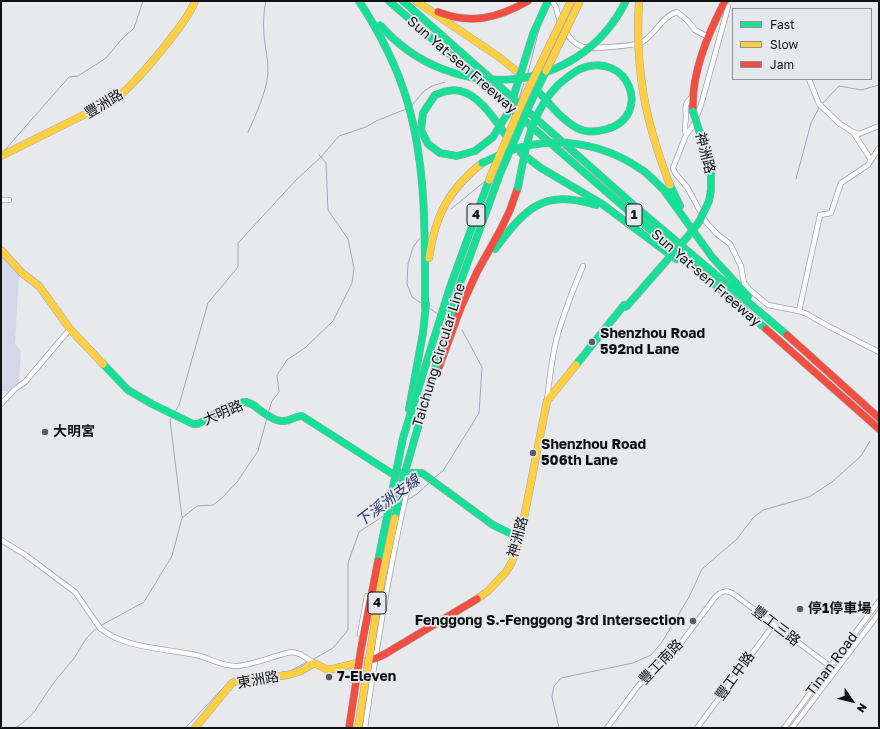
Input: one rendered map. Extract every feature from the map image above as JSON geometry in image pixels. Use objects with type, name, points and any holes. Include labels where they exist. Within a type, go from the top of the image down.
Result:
[{"type":"main road","name":"豐洲路","points":[[1,156],[116,99],[128,89],[165,46],[191,12],[195,1]]},
{"type":"main road","name":"Sun Yat-sen Freeway","points":[[388,1],[600,187],[727,294],[879,429]]},
{"type":"main road","name":"Sun Yat-sen Freeway","points":[[403,1],[637,208],[796,343],[879,418]]},
{"type":"main road","points":[[417,1],[444,15],[470,19],[492,17],[511,11],[528,1]]},
{"type":"main road","points":[[415,436],[461,307],[510,210],[518,187],[531,129],[539,109],[546,98],[571,74],[591,66],[610,67],[624,75],[631,91],[632,100],[629,111],[623,121],[614,128],[596,132],[577,128],[563,118],[536,88],[514,67],[489,48],[417,1]]},
{"type":"main road","points":[[548,1],[533,34],[509,111],[504,122],[491,141],[479,150],[460,157],[443,155],[433,150],[428,145],[424,138],[421,124],[421,117],[424,109],[435,95],[457,90],[464,91],[478,101],[510,141],[530,160],[602,204],[654,244],[727,294]]},
{"type":"main road","name":"Taichung Circular Line","points":[[348,728],[384,527],[403,438],[450,287],[493,169],[528,89],[571,1]]},
{"type":"main road","name":"Taichung Circular Line","points":[[358,728],[382,577],[403,479],[458,289],[500,174],[530,104],[580,1]]},
{"type":"main road","points":[[379,28],[413,54],[447,72],[484,80],[516,80],[541,75],[556,70],[577,57],[588,49],[609,28],[626,1]]},
{"type":"main road","points":[[639,1],[637,46],[639,76],[653,138],[670,185],[699,240]]},
{"type":"main road","points":[[363,5],[379,28],[399,77],[409,108],[415,136],[425,221],[425,308]]},
{"type":"main road","name":"神洲路","points":[[314,663],[328,670],[376,658],[385,654],[455,613],[488,590],[500,579],[512,562],[520,538],[547,401],[625,306],[689,235],[699,222],[709,201],[711,190],[711,169],[693,111],[692,97],[694,84],[708,37],[727,5]]},
{"type":"main road","points":[[403,438],[423,332],[429,255],[441,208],[463,177],[488,159],[508,151],[540,143],[572,142],[586,144],[610,151],[629,160],[648,174],[663,189],[699,240],[736,285],[796,343]]},
{"type":"main road","points":[[461,307],[490,256],[515,223],[532,207],[552,200],[566,198],[596,204],[614,214]]},
{"type":"main road","name":"大明路","points":[[1,250],[22,273],[39,286],[70,329],[128,390],[152,404],[189,423],[198,424],[240,402],[248,402],[269,417],[278,421],[287,421],[298,415],[302,416],[392,473]]},
{"type":"main road","points":[[392,473],[422,473],[493,525],[520,538]]},
{"type":"main road","name":"東洲路","points":[[195,728],[232,683],[237,681],[288,675],[301,671],[314,663]]},
{"type":"street","points":[[552,1],[556,7],[560,22],[571,40],[585,47],[611,47],[641,43],[668,18],[677,12],[688,21],[695,30],[708,37]]},
{"type":"street","points":[[727,5],[701,104],[693,126],[686,134],[673,168],[675,173],[687,187],[706,222],[717,234],[730,244],[740,266],[744,283],[749,289],[768,305],[807,314],[830,328],[879,352]]},
{"type":"street","points":[[809,80],[819,104],[840,124],[859,134],[879,126]]},
{"type":"street","points":[[686,134],[684,127],[686,118],[685,108],[692,97]]},
{"type":"street","points":[[853,132],[871,160]]},
{"type":"street","points":[[799,311],[820,215],[831,213],[841,182],[868,165],[879,148]]},
{"type":"street","points":[[1,200],[9,200]]},
{"type":"street","points":[[547,401],[559,330],[571,293],[583,266]]},
{"type":"street","points":[[1,404],[15,389],[26,382],[70,329]]},
{"type":"street","points":[[348,728],[355,663],[362,618],[392,473]]},
{"type":"street","points":[[365,728],[384,602],[412,473]]},
{"type":"street","points":[[1,540],[24,554],[72,590],[80,597],[97,626],[105,633],[120,640],[138,645],[198,656],[231,666],[242,665],[292,652],[302,655],[314,663]]},
{"type":"street","name":"豐工三路","points":[[716,596],[723,591],[729,591],[835,670]]},
{"type":"street","name":"豐工南路","points":[[607,728],[638,686],[678,647],[716,596]]},
{"type":"street","name":"Tinan Road","points":[[784,728],[879,601]]},
{"type":"street","name":"Tinan Road","points":[[792,728],[879,613]]},
{"type":"street","name":"豐工中路","points":[[697,728],[774,624]]},
{"type":"shaded area","points":[[1,254],[19,275],[15,344],[21,351],[19,383],[11,392],[1,391]]},
{"type":"waterway","points":[[4,151],[69,77],[78,76],[106,58],[121,40],[134,28],[143,1]]},
{"type":"waterway","points":[[248,132],[261,100],[268,75],[268,62],[264,39],[264,11],[266,1]]},
{"type":"waterway","name":"下溪洲支線","points":[[528,73],[539,29]]},
{"type":"waterway","points":[[412,105],[424,91],[432,86],[445,82]]},
{"type":"waterway","name":"下溪洲支線","points":[[519,99],[524,83]]},
{"type":"waterway","points":[[822,104],[839,86],[861,90],[879,85]]},
{"type":"waterway","points":[[796,179],[811,123],[820,106]]},
{"type":"waterway","points":[[175,412],[179,405],[208,303],[238,267],[238,243],[296,180],[321,157],[339,136],[366,127],[376,121],[406,109]]},
{"type":"waterway","points":[[268,413],[272,401],[279,392],[277,375],[287,360],[306,347],[333,321],[352,283],[354,268],[348,239],[328,210],[326,163],[319,155]]},
{"type":"waterway","name":"下溪洲支線","points":[[451,209],[484,182]]},
{"type":"waterway","name":"下溪洲支線","points":[[420,238],[413,247],[408,264],[407,284],[412,297],[421,303]]},
{"type":"waterway","name":"下溪洲支線","points":[[429,308],[438,314]]},
{"type":"waterway","name":"下溪洲支線","points":[[434,478],[443,471],[479,413],[482,367],[462,330]]},
{"type":"waterway","points":[[172,416],[170,420],[182,517]]},
{"type":"waterway","points":[[100,626],[144,602],[172,556],[182,518],[197,506],[213,505],[237,482],[258,451],[267,418]]},
{"type":"waterway","points":[[559,728],[552,697],[554,686],[561,678],[633,663],[651,655],[662,642],[689,597],[702,569],[737,539],[753,518],[763,510],[809,497],[832,482],[861,456],[870,441]]},
{"type":"waterway","name":"下溪洲支線","points":[[406,501],[417,494],[430,482]]},
{"type":"waterway","name":"下溪洲支線","points":[[312,660],[333,648],[348,630],[348,563],[359,532],[382,517]]},
{"type":"waterway","points":[[15,728],[33,713],[56,680],[75,657],[87,637],[98,628]]},
{"type":"waterway","name":"下溪洲支線","points":[[292,670],[309,661]]},
{"type":"waterway","name":"下溪洲支線","points":[[277,673],[289,671]]},
{"type":"waterway","name":"下溪洲支線","points":[[185,728],[226,685]]},
{"type":"traffic: fast","points":[[359,1],[373,23],[391,57],[401,81],[412,120],[421,173],[423,200],[425,308]]},
{"type":"traffic: fast","points":[[389,1],[574,164],[766,329]]},
{"type":"traffic: fast","points":[[403,1],[637,208],[787,335]]},
{"type":"traffic: fast","points":[[435,95],[423,113],[421,130],[428,144],[440,153],[457,156],[475,151],[493,137],[509,111],[533,34],[548,1]]},
{"type":"traffic: fast","points":[[380,25],[408,51],[441,68],[475,78],[510,79],[545,72],[577,57],[604,33],[626,1]]},
{"type":"traffic: fast","points":[[533,86],[564,119],[584,131],[607,129],[621,122],[629,111],[632,99],[629,87],[622,76],[611,68],[597,65],[580,69],[571,74],[558,85]]},
{"type":"traffic: fast","points":[[395,518],[403,479],[458,289],[500,174],[546,71]]},
{"type":"traffic: fast","points":[[518,187],[530,133],[535,120],[548,96],[558,85]]},
{"type":"traffic: fast","points":[[435,95],[453,90],[460,91],[475,98],[482,104],[510,141]]},
{"type":"traffic: fast","points":[[626,307],[689,235],[699,222],[709,201],[711,190],[711,169],[693,111]]},
{"type":"traffic: fast","points":[[482,163],[522,147],[540,144],[576,144],[593,147],[627,160],[645,172],[663,189]]},
{"type":"traffic: fast","points":[[521,153],[541,168],[602,204],[676,259]]},
{"type":"traffic: fast","points":[[378,561],[403,438],[450,287],[489,180]]},
{"type":"traffic: fast","points":[[670,185],[680,206]]},
{"type":"traffic: fast","points":[[663,189],[712,257],[748,296]]},
{"type":"traffic: fast","points":[[495,249],[526,213],[548,201],[562,199],[596,205]]},
{"type":"traffic: fast","points":[[409,409],[423,333],[426,304]]},
{"type":"traffic: fast","points":[[576,365],[624,305]]},
{"type":"traffic: fast","points":[[103,364],[128,390],[152,404],[193,424],[198,424],[234,404],[246,402],[253,405],[268,416],[281,421],[287,421],[302,416],[391,473],[422,473],[493,525],[520,538]]},
{"type":"traffic: slow","points":[[1,156],[116,99],[159,53],[185,20],[195,1]]},
{"type":"traffic: slow","points":[[416,1],[499,57],[525,78]]},
{"type":"traffic: slow","points":[[489,180],[525,96],[571,1]]},
{"type":"traffic: slow","points":[[546,71],[580,1]]},
{"type":"traffic: slow","points":[[639,1],[638,26],[640,73],[648,117],[661,162],[670,185]]},
{"type":"traffic: slow","points":[[429,258],[435,229],[445,205],[460,183],[482,163]]},
{"type":"traffic: slow","points":[[1,250],[22,273],[39,286],[70,329],[103,364]]},
{"type":"traffic: slow","points":[[477,599],[488,591],[506,572],[512,562],[520,538],[547,401],[576,365]]},
{"type":"traffic: slow","points":[[358,728],[382,577],[395,518]]},
{"type":"traffic: slow","points":[[195,728],[232,683],[237,681],[288,675],[301,671],[314,663],[328,670],[374,659]]},
{"type":"traffic: jam","points":[[438,12],[462,18],[484,18],[506,12],[528,1]]},
{"type":"traffic: jam","points":[[693,111],[695,82],[702,54],[725,1]]},
{"type":"traffic: jam","points":[[439,367],[461,307],[477,272],[501,229],[510,210],[518,187]]},
{"type":"traffic: jam","points":[[766,329],[879,429]]},
{"type":"traffic: jam","points":[[787,335],[879,418]]},
{"type":"traffic: jam","points":[[349,728],[361,649],[378,561]]},
{"type":"traffic: jam","points":[[374,659],[385,654],[477,599]]},
{"type":"place","name":"Shenzhou Road 592nd Lane","points":[[592,342]]},
{"type":"place","name":"大明宮","points":[[45,432]]},
{"type":"place","name":"Shenzhou Road 506th Lane","points":[[533,453]]},
{"type":"place","name":"停1停車場","points":[[800,609]]},
{"type":"place","name":"Fenggong S.-Fenggong 3rd Intersection","points":[[693,621]]},
{"type":"place","name":"7-Eleven","points":[[329,677]]}]
